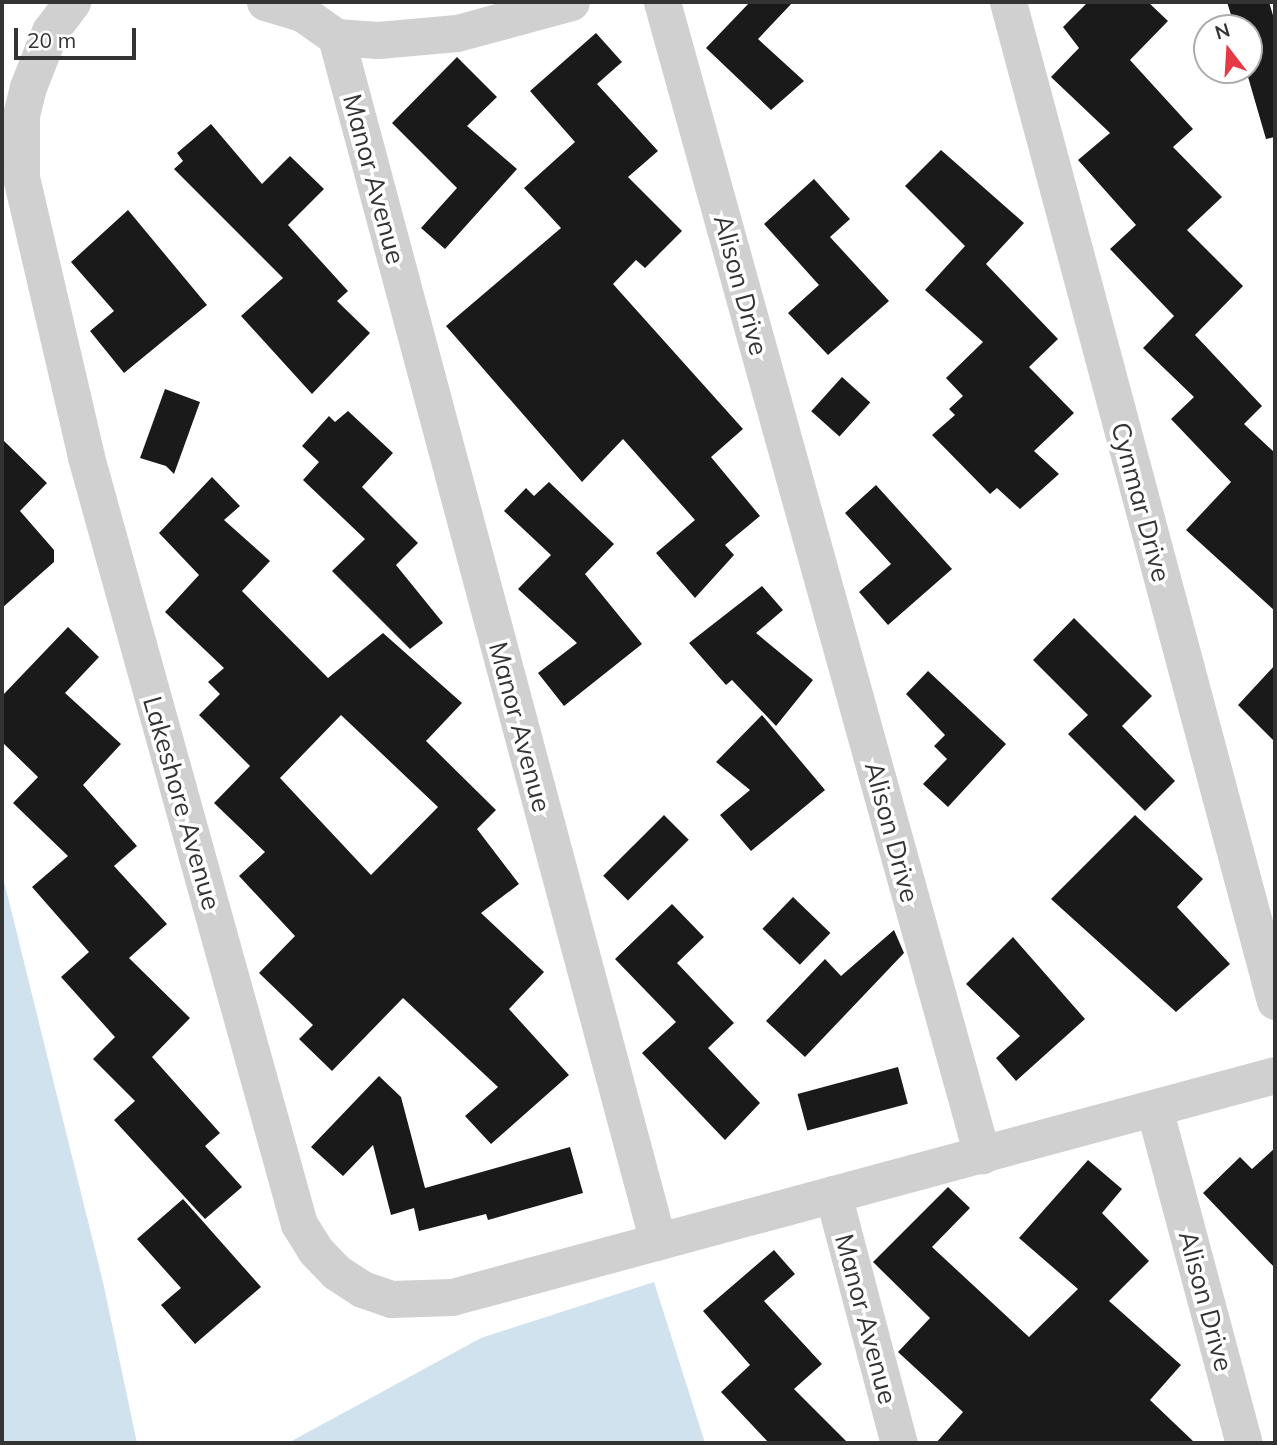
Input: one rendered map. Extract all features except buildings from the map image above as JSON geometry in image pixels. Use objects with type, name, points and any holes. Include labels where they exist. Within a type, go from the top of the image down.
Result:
[{"type":"street","name":"Lakeshore Avenue","points":[[72,2],[50,32],[28,87],[20,137],[21,177],[86,457],[299,1224],[315,1251],[354,1283],[391,1299],[422,1302],[658,1242]]},
{"type":"street","points":[[265,2],[302,13],[336,37],[378,40],[457,33],[571,2]]},
{"type":"street","name":"Alison Drive","points":[[662,2],[982,1155]]},
{"type":"street","name":"Cynmar Drive","points":[[1008,2],[1275,1002]]},
{"type":"street","name":"Manor Avenue","points":[[336,37],[658,1242]]},
{"type":"street","points":[[658,1242],[1275,1075]]},
{"type":"street","name":"Alison Drive","points":[[1154,1108],[1244,1443]]},
{"type":"street","name":"Manor Avenue","points":[[833,1195],[899,1443]]},
{"type":"water","points":[[2,873],[103,1282],[137,1443],[2,1443]]},
{"type":"water","points":[[654,1282],[705,1443],[288,1443],[481,1338]]}]
